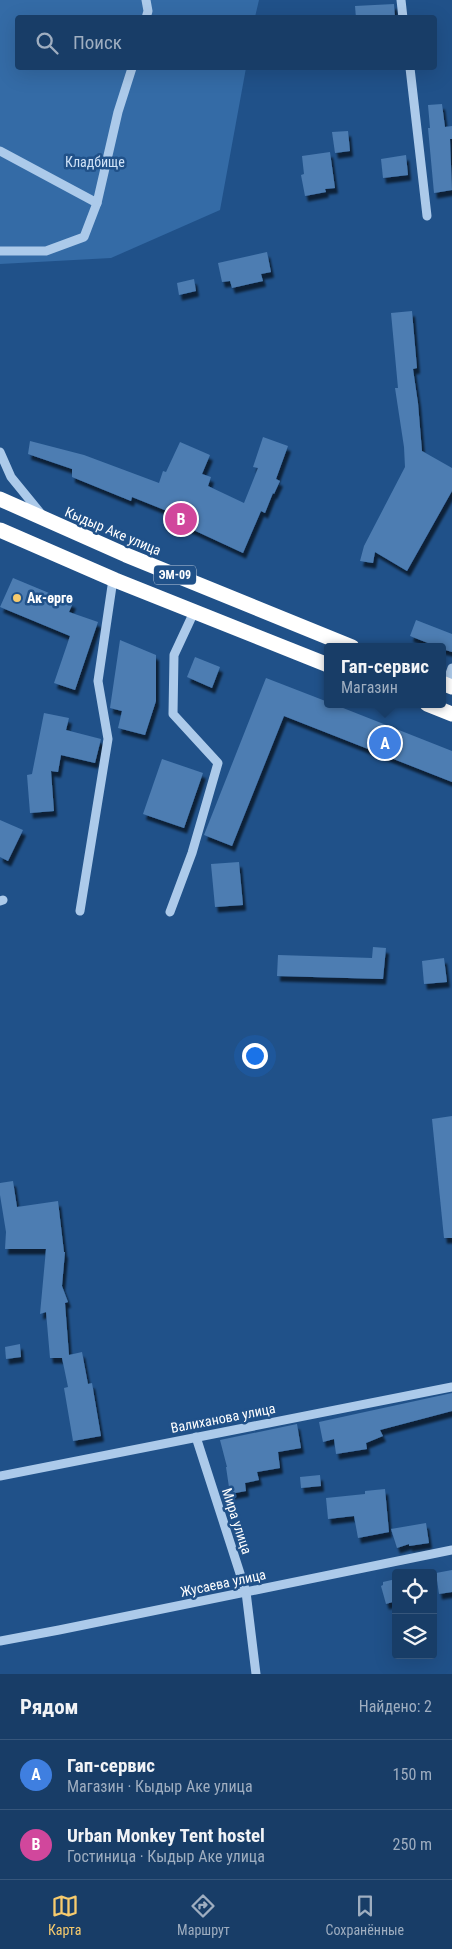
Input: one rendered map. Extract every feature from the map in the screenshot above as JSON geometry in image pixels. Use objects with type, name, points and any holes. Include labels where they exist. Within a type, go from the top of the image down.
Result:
[{"type":"highway","name":"Кыдыр Аке улица","points":[[0,499],[126,555],[342,643]]},
{"type":"highway","name":"ЭМ-09","points":[[0,530],[114,580],[324,663]]},
{"type":"highway","points":[[114,580],[126,555]]},
{"type":"highway","points":[[437,708],[452,714]]},
{"type":"street","points":[[146,0],[147,15]]},
{"type":"street","points":[[401,0],[404,15]]},
{"type":"street","points":[[0,251],[46,251],[84,237],[97,203],[118,112],[131,70]]},
{"type":"street","points":[[410,70],[427,216]]},
{"type":"street","points":[[0,151],[97,203]]},
{"type":"street","points":[[0,452],[11,477],[45,519]]},
{"type":"street","points":[[80,911],[108,739],[98,681],[114,580]]},
{"type":"street","points":[[170,912],[192,853],[218,763],[174,714],[174,655],[194,612]]},
{"type":"street","points":[[447,685],[452,668]]},
{"type":"street","name":"Валиханова улица","points":[[0,1476],[452,1387]]},
{"type":"street","name":"Мира улица","points":[[196,1437],[246,1592],[256,1674]]},
{"type":"street","name":"Жусаева улица","points":[[0,1641],[452,1550]]},
{"type":"green space","name":"Кладбище","points":[[0,0],[259,0],[255,15],[15,15],[15,70],[246,70],[220,210],[111,258],[0,264]]},
{"type":"building","points":[[394,4],[395,15],[356,15],[355,6]]},
{"type":"building","points":[[442,104],[445,127],[452,126],[452,139],[450,139],[452,190],[434,193],[428,128],[430,128],[428,105]]},
{"type":"building","points":[[348,131],[350,151],[335,153],[332,132]]},
{"type":"building","points":[[330,152],[335,188],[325,189],[326,192],[305,196],[301,175],[304,174],[302,156]]},
{"type":"building","points":[[406,155],[408,175],[383,178],[381,159]]},
{"type":"building","points":[[267,252],[271,272],[261,274],[263,281],[232,288],[230,281],[222,282],[218,263]]},
{"type":"building","points":[[194,279],[196,291],[179,295],[177,283]]},
{"type":"building","points":[[412,311],[417,368],[413,369],[422,451],[452,468],[452,491],[407,571],[375,552],[373,563],[360,561],[364,546],[405,467],[404,447],[395,388],[398,388],[391,313]]},
{"type":"building","points":[[263,437],[288,446],[276,479],[280,481],[265,513],[261,511],[243,553],[174,521],[177,515],[132,497],[131,501],[72,477],[72,469],[28,454],[30,441],[84,455],[159,483],[163,471],[166,472],[180,442],[210,455],[202,474],[211,477],[208,486],[244,503],[258,468],[253,467]]},
{"type":"building","points":[[13,578],[73,603],[69,612],[98,622],[75,690],[54,683],[70,636],[0,607]]},
{"type":"building","points":[[416,620],[452,634],[452,652],[446,650],[446,643],[428,643],[410,636]]},
{"type":"building","points":[[120,640],[156,655],[156,701],[145,735],[118,728],[122,711],[110,708]]},
{"type":"building","points":[[195,657],[220,667],[212,688],[187,677]]},
{"type":"building","points":[[266,678],[324,700],[324,708],[343,708],[452,751],[452,782],[284,716],[232,846],[204,835]]},
{"type":"building","points":[[44,713],[69,718],[66,730],[101,739],[95,763],[61,755],[58,772],[51,771],[54,811],[30,813],[27,775],[32,774]]},
{"type":"building","points":[[162,759],[203,773],[184,828],[143,814]]},
{"type":"building","points":[[0,820],[23,830],[8,861],[0,857]]},
{"type":"building","points":[[239,862],[243,905],[215,907],[211,864]]},
{"type":"building","points":[[373,947],[386,948],[383,979],[277,976],[278,955],[372,958]]},
{"type":"building","points":[[444,958],[447,982],[424,984],[422,961]]},
{"type":"building","points":[[452,1116],[452,1238],[444,1238],[432,1119]]},
{"type":"building","points":[[13,1181],[17,1207],[58,1201],[65,1252],[62,1286],[68,1302],[65,1303],[69,1355],[82,1352],[88,1384],[92,1383],[101,1436],[73,1441],[64,1388],[68,1387],[62,1358],[50,1358],[46,1312],[40,1314],[46,1249],[5,1249],[6,1232],[0,1183]]},
{"type":"building","points":[[20,1344],[21,1357],[6,1359],[5,1347]]},
{"type":"building","points":[[452,1393],[452,1411],[380,1430],[383,1436],[366,1443],[367,1449],[336,1454],[334,1439],[323,1442],[319,1422]]},
{"type":"building","points":[[297,1424],[301,1448],[278,1452],[280,1468],[257,1472],[259,1480],[245,1483],[246,1491],[230,1494],[227,1467],[220,1440]]},
{"type":"building","points":[[320,1475],[321,1486],[301,1488],[300,1477]]},
{"type":"building","points":[[385,1489],[389,1532],[358,1538],[354,1516],[328,1519],[326,1498],[365,1494],[365,1491]]},
{"type":"building","points":[[426,1523],[429,1543],[409,1546],[409,1544],[397,1548],[391,1529]]},
{"type":"building","points":[[452,1570],[452,1592],[439,1594],[437,1573]]},
{"type":"building","points":[[392,1580],[392,1602],[386,1604],[381,1586],[383,1582]]},
{"type":"place","name":"Urban Monkey Tent hostel","points":[[181,519]]},
{"type":"place","name":"Ак-өргө","points":[[17,598]]},
{"type":"place","name":"Гап-сервис","points":[[385,743]]}]
